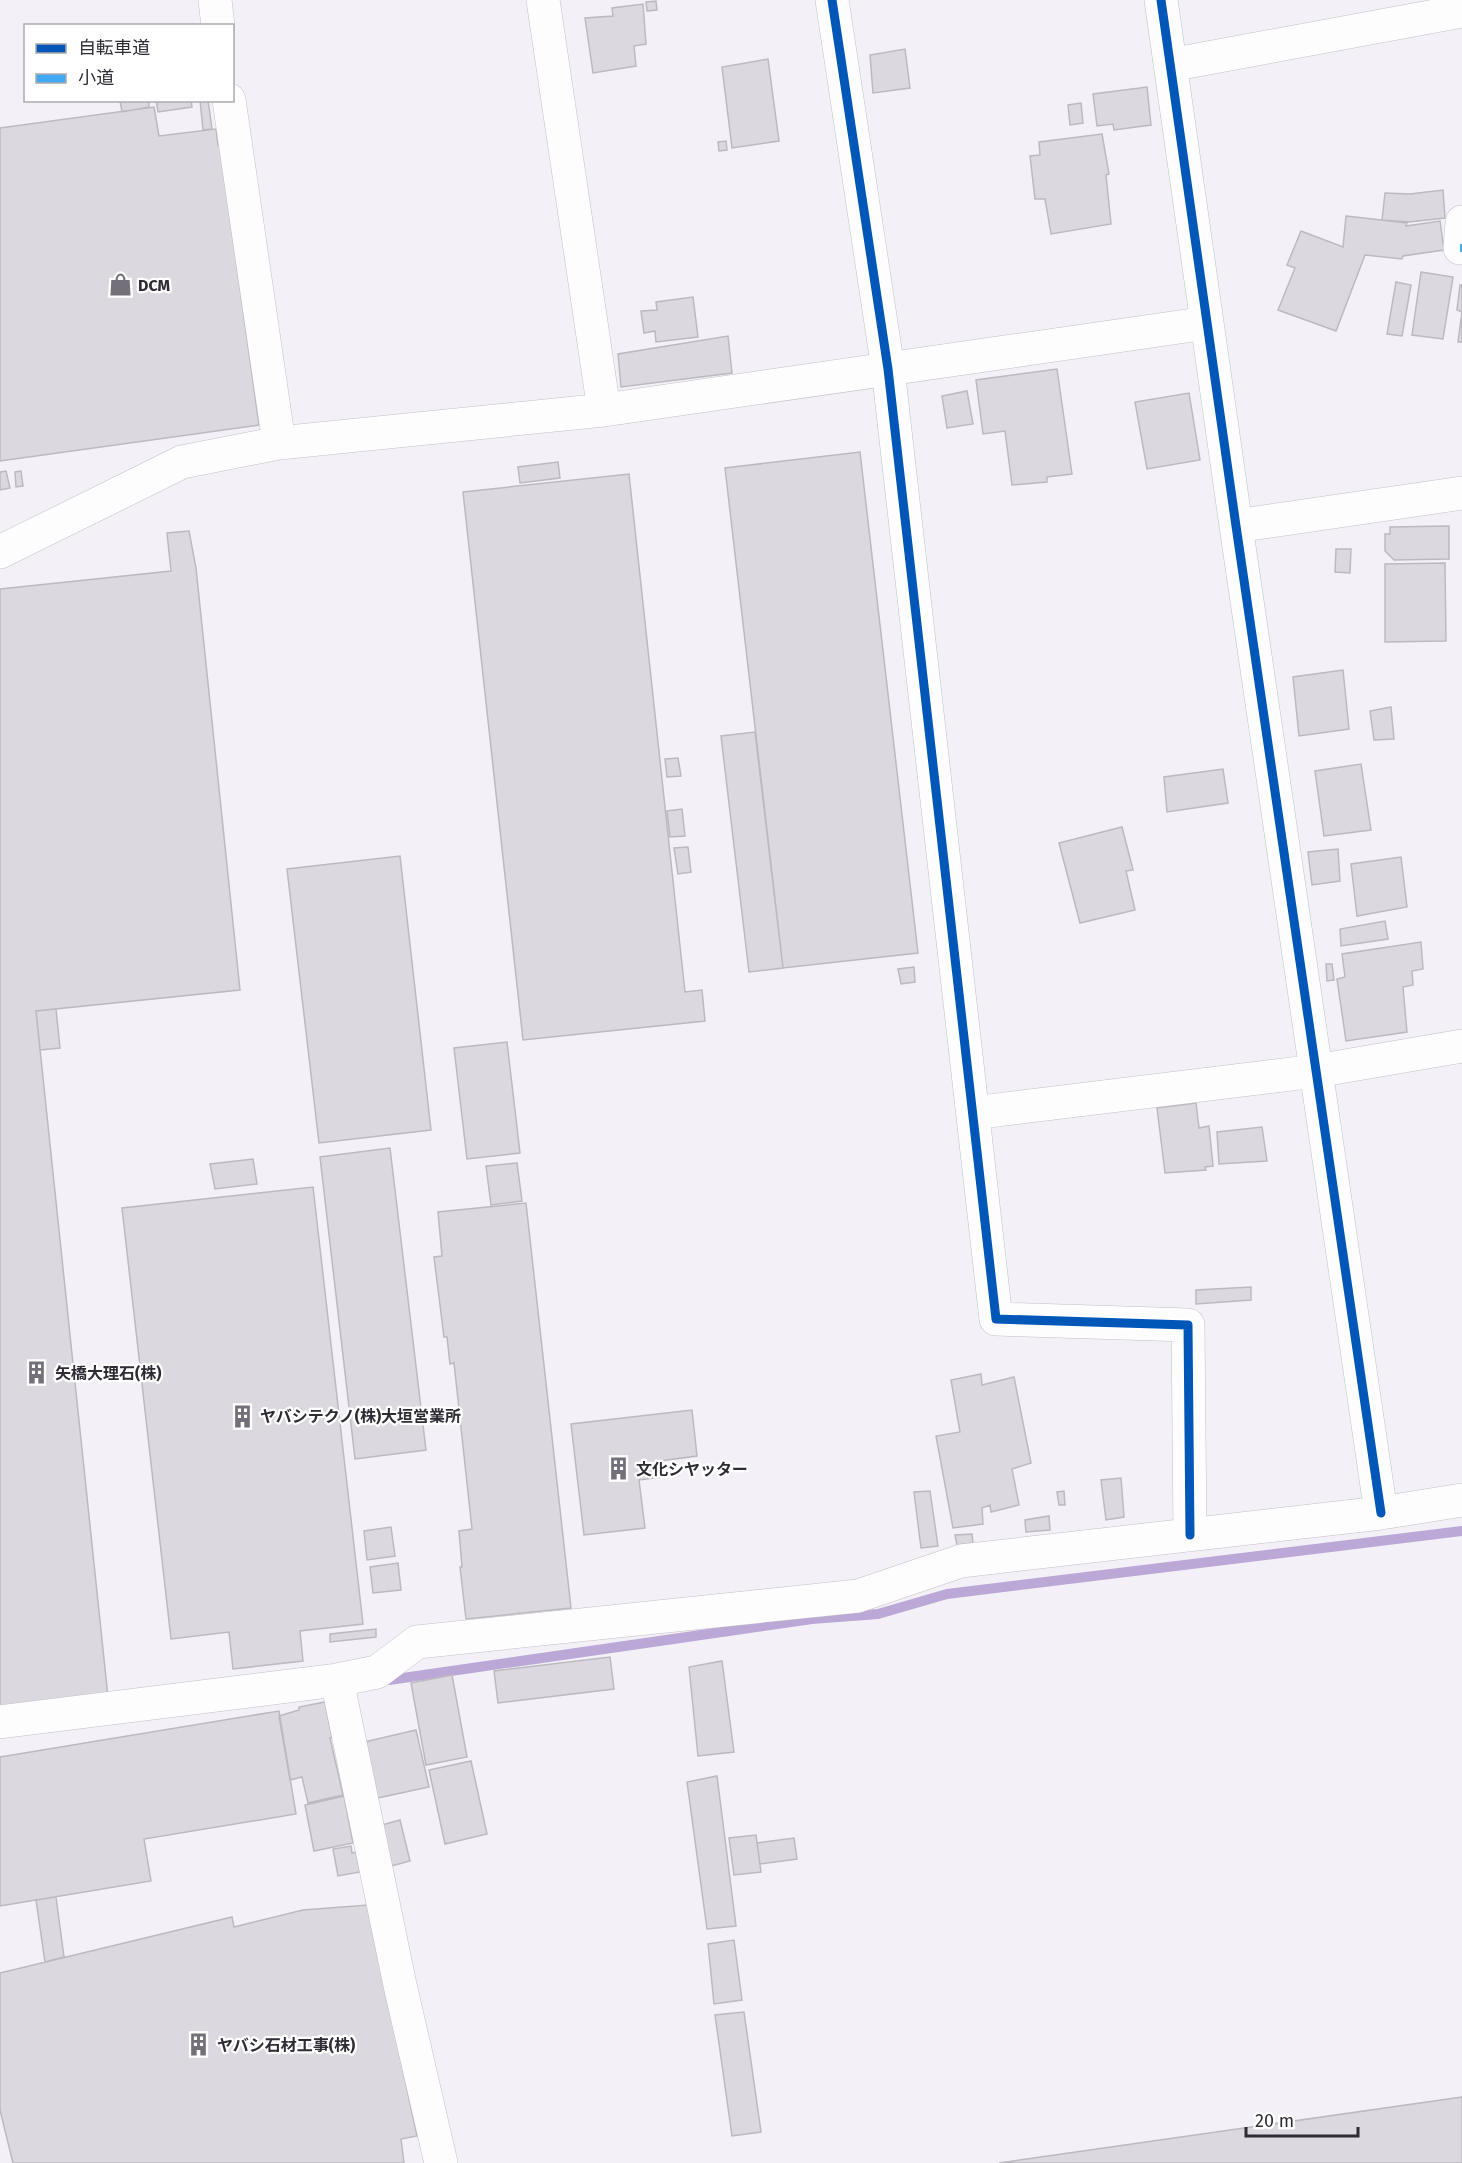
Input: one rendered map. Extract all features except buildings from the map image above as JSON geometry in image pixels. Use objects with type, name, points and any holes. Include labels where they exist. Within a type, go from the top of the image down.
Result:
[{"type":"street","points":[[215,0],[218,24]]},
{"type":"street","points":[[543,0],[604,410]]},
{"type":"street","points":[[832,0],[888,369],[996,1320],[1188,1325],[1191,1535]]},
{"type":"street","points":[[1161,0],[1381,1513]]},
{"type":"street","points":[[1170,65],[1462,11]]},
{"type":"street","points":[[229,102],[279,443]]},
{"type":"street","points":[[0,552],[182,462],[279,443],[604,410],[1208,323]]},
{"type":"street","points":[[1236,526],[1462,493]]},
{"type":"street","points":[[973,1113],[1316,1071],[1462,1046]]},
{"type":"street","points":[[0,1722],[338,1680],[377,1672],[417,1642],[858,1596],[961,1561],[1381,1513],[1462,1500]]},
{"type":"street","points":[[338,1680],[398,1974],[441,2163]]},
{"type":"waterway","points":[[389,1680],[812,1619],[878,1614],[947,1594],[1462,1531]]},
{"type":"cycle path","points":[[832,0],[888,369],[996,1319],[1188,1325],[1190,1535]]},
{"type":"cycle path","points":[[1161,0],[1381,1513]]},
{"type":"place","name":"DCM","points":[[120,285]]},
{"type":"place","name":"矢橋大理石(株)","points":[[37,1373]]},
{"type":"place","name":"ヤバシテクノ(株)大垣営業所","points":[[242,1416]]},
{"type":"place","name":"文化シヤッター","points":[[618,1469]]},
{"type":"place","name":"ヤバシ石材工事(株)","points":[[199,2045]]}]
